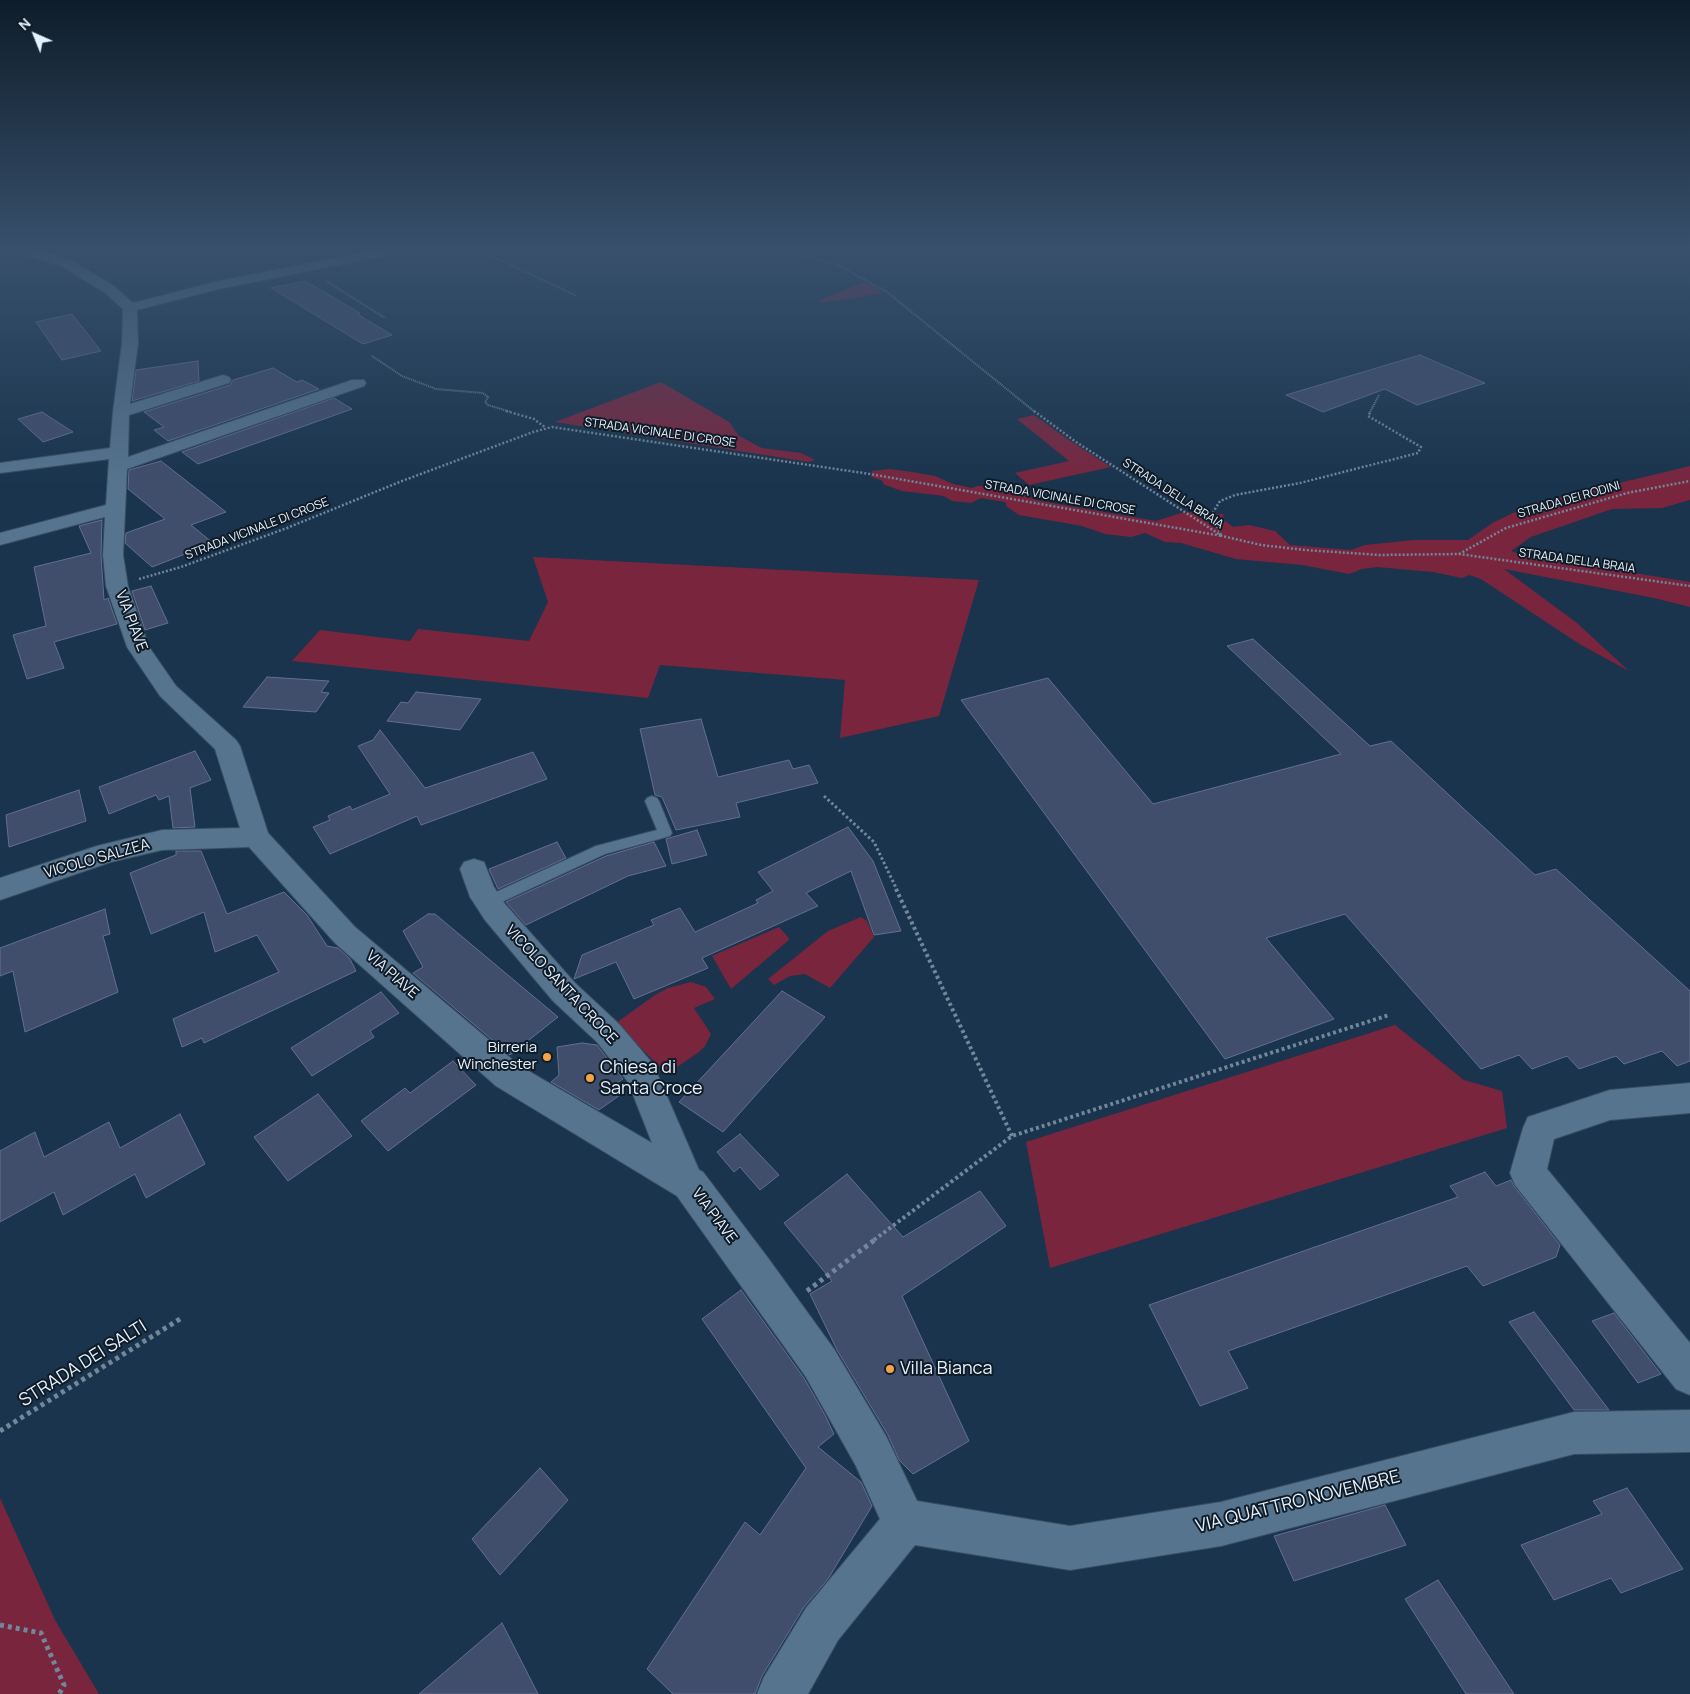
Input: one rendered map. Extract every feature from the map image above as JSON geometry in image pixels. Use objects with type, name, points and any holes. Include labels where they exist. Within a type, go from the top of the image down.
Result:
[{"type":"street","name":"VIA PIAVE","points":[[130,330],[121,412],[113,555],[117,586],[138,647],[168,691],[227,746],[256,837],[345,935],[508,1076],[686,1182],[696,1192],[820,1363],[866,1443],[904,1522]]},
{"type":"street","points":[[121,412],[223,380]]},
{"type":"street","points":[[0,468],[118,459],[358,383]]},
{"type":"street","points":[[0,539],[116,508]]},
{"type":"street","name":"VICOLO SALZEA","points":[[0,889],[107,853],[162,840],[256,837]]},
{"type":"street","name":"VICOLO SANTA CROCE","points":[[474,869],[480,889],[488,902],[526,950],[564,992],[608,1033],[641,1074],[686,1182]]},
{"type":"street","points":[[1690,1098],[1610,1105],[1540,1128],[1528,1173],[1690,1375]]},
{"type":"street","name":"VIA QUATTRO NOVEMBRE","points":[[904,1522],[1070,1548],[1221,1524],[1574,1433],[1690,1431]]},
{"type":"street","points":[[781,1694],[822,1624],[899,1531],[904,1522]]},
{"type":"lane","points":[[488,902],[602,850],[665,833],[652,801]]},
{"type":"path","name":"STRADA DELLA BRAIA","points":[[934,330],[1030,408],[1076,442],[1222,536],[1261,546],[1306,550],[1380,555],[1458,554],[1690,586]]},
{"type":"path","points":[[372,356],[402,376],[436,388],[455,392],[483,393],[488,397],[485,402],[488,404],[534,418],[547,428]]},
{"type":"path","points":[[1222,536],[1212,514],[1220,501],[1235,495],[1300,483],[1418,453],[1421,446],[1368,416],[1379,395]]},
{"type":"path","name":"STRADA VICINALE DI CROSE","points":[[117,586],[181,567],[287,528],[402,481],[552,427],[870,474],[1222,536]]},
{"type":"path","name":"STRADA DEI RODINI","points":[[1458,554],[1506,528],[1628,493],[1690,481]]},
{"type":"path","points":[[824,796],[874,842],[1012,1136]]},
{"type":"path","points":[[782,1310],[1012,1136],[1389,1015]]},
{"type":"path","name":"STRADA DEI SALTI","points":[[0,1431],[180,1319]]},
{"type":"path","points":[[0,1625],[41,1633],[64,1685],[58,1694]]},
{"type":"shaded area","points":[[661,382],[729,422],[739,436],[762,448],[801,453],[815,460],[809,462],[555,422]]},
{"type":"shaded area","points":[[1034,415],[1111,467],[1029,485],[1015,473],[1069,461],[1017,419]]},
{"type":"shaded area","points":[[1690,466],[1690,500],[1662,508],[1612,509],[1531,537],[1511,551],[1522,555],[1690,582],[1690,607],[1654,598],[1504,569],[1577,623],[1629,671],[1581,645],[1481,579],[1469,575],[1462,578],[1433,572],[1377,567],[1362,569],[1349,574],[1302,565],[1236,559],[1181,543],[1165,542],[1145,533],[1131,537],[1105,534],[1082,526],[1019,515],[1007,507],[1005,502],[981,498],[971,503],[952,501],[944,496],[902,491],[885,485],[881,480],[871,477],[872,471],[889,469],[912,472],[935,476],[953,484],[972,488],[978,486],[997,486],[1020,491],[1035,500],[1156,521],[1181,513],[1192,512],[1214,526],[1207,514],[1223,514],[1224,520],[1233,527],[1249,525],[1275,531],[1290,545],[1351,550],[1365,545],[1414,540],[1468,540],[1494,522],[1532,504]]},
{"type":"shaded area","points":[[533,557],[979,580],[939,716],[840,738],[845,680],[660,665],[648,698],[292,661],[320,630],[410,641],[418,629],[529,641],[548,602]]},
{"type":"shaded area","points":[[861,917],[867,921],[874,937],[830,988],[805,974],[790,976],[774,985],[768,979],[828,931]]},
{"type":"shaded area","points":[[779,927],[789,940],[731,989],[712,956]]},
{"type":"shaded area","points":[[691,982],[706,987],[715,999],[694,1008],[711,1034],[705,1046],[699,1052],[667,1074],[616,1023],[655,995],[668,988]]},
{"type":"shaded area","points":[[1395,1025],[1464,1080],[1502,1091],[1507,1128],[1050,1268],[1026,1142]]},
{"type":"shaded area","points":[[0,1498],[55,1620],[99,1694],[0,1694]]},
{"type":"building","points":[[42,330],[85,330],[101,351],[62,360]]},
{"type":"building","points":[[340,330],[384,330],[392,335],[363,344]]},
{"type":"building","points":[[1420,355],[1485,383],[1417,405],[1385,389],[1323,412],[1286,395]]},
{"type":"building","points":[[198,361],[199,381],[132,401],[136,370]]},
{"type":"building","points":[[273,368],[297,382],[302,380],[319,389],[168,441],[154,430],[164,427],[144,412],[230,385],[233,380]]},
{"type":"building","points":[[334,398],[352,409],[198,464],[182,452]]},
{"type":"building","points":[[42,412],[73,432],[43,442],[18,419]]},
{"type":"building","points":[[161,461],[226,512],[191,525],[213,543],[152,567],[125,543],[126,533],[165,519],[128,489],[129,470]]},
{"type":"building","points":[[102,520],[101,555],[104,600],[108,598],[117,624],[54,642],[64,668],[27,679],[13,635],[46,626],[34,567],[91,553],[79,526]]},
{"type":"building","points":[[151,586],[168,623],[145,630],[132,591]]},
{"type":"building","points":[[1253,639],[1370,746],[1391,741],[1535,875],[1556,869],[1690,991],[1690,1061],[1677,1066],[1662,1051],[1624,1064],[1616,1056],[1579,1069],[1567,1056],[1532,1069],[1519,1055],[1481,1069],[1345,914],[1266,938],[1334,1019],[1225,1059],[961,700],[1048,678],[1153,804],[1341,754],[1227,646]]},
{"type":"building","points":[[267,677],[329,681],[321,692],[329,693],[316,712],[243,707]]},
{"type":"building","points":[[416,692],[481,699],[460,730],[387,721],[401,702],[408,703]]},
{"type":"building","points":[[701,719],[718,777],[789,760],[793,769],[809,765],[818,783],[736,803],[740,817],[676,830],[662,797],[655,795],[640,729]]},
{"type":"building","points":[[380,730],[425,788],[533,752],[547,779],[421,825],[417,816],[330,854],[313,827],[330,820],[328,816],[350,806],[352,810],[390,794],[358,746],[373,740]]},
{"type":"building","points":[[195,751],[211,780],[190,788],[195,827],[173,828],[169,796],[159,800],[156,795],[109,814],[99,787]]},
{"type":"building","points":[[79,790],[86,821],[9,847],[6,815]]},
{"type":"building","points":[[848,827],[873,861],[901,931],[874,935],[851,871],[806,893],[818,906],[702,958],[708,968],[634,999],[616,962],[574,979],[582,955],[654,925],[651,920],[680,908],[695,932],[758,903],[756,900],[773,891],[758,872]]},
{"type":"building","points":[[697,830],[707,855],[672,864],[666,839]]},
{"type":"building","points":[[557,842],[566,858],[498,889],[489,869]]},
{"type":"building","points":[[654,842],[666,866],[628,876],[526,925],[506,902],[606,856]]},
{"type":"building","points":[[176,851],[201,851],[227,914],[284,892],[307,915],[327,946],[338,948],[350,959],[356,971],[204,1043],[202,1038],[182,1047],[173,1019],[279,972],[257,935],[215,952],[204,912],[151,934],[130,873],[176,855]]},
{"type":"building","points":[[105,909],[110,934],[103,936],[118,992],[25,1032],[13,971],[0,976],[0,948]]},
{"type":"building","points":[[428,914],[435,914],[558,1017],[510,1055],[413,973],[423,967],[403,931]]},
{"type":"building","points":[[782,991],[825,1017],[723,1132],[679,1102]]},
{"type":"building","points":[[381,992],[399,1013],[370,1031],[374,1037],[312,1076],[291,1048]]},
{"type":"building","name":"Chiesa di Santa Croce","points":[[582,1043],[597,1045],[623,1079],[612,1086],[620,1095],[599,1110],[551,1082],[559,1075],[557,1047]]},
{"type":"building","points":[[453,1061],[476,1085],[388,1151],[361,1121],[405,1088],[410,1093]]},
{"type":"building","points":[[318,1094],[352,1136],[288,1181],[254,1137]]},
{"type":"building","points":[[180,1114],[205,1164],[146,1198],[135,1174],[63,1215],[54,1192],[0,1222],[0,1151],[35,1132],[44,1157],[109,1122],[120,1148]]},
{"type":"building","points":[[740,1134],[779,1175],[760,1190],[740,1167],[734,1172],[717,1152]]},
{"type":"building","points":[[1485,1172],[1496,1186],[1511,1180],[1560,1245],[1556,1257],[1483,1286],[1467,1266],[1228,1351],[1248,1388],[1200,1406],[1149,1305],[1458,1197],[1450,1186]]},
{"type":"building","name":"Villa Bianca","points":[[847,1174],[903,1237],[980,1191],[1006,1226],[902,1296],[969,1441],[913,1474],[899,1460],[888,1435],[837,1350],[810,1294],[832,1281],[784,1223]]},
{"type":"building","points":[[741,1290],[804,1378],[825,1415],[834,1434],[818,1447],[861,1482],[872,1506],[828,1579],[804,1607],[762,1676],[755,1694],[673,1694],[647,1669],[745,1522],[760,1535],[806,1468],[702,1319]]},
{"type":"building","points":[[1534,1312],[1609,1410],[1574,1410],[1509,1322]]},
{"type":"building","points":[[1614,1313],[1661,1374],[1638,1383],[1592,1321]]},
{"type":"building","points":[[540,1468],[568,1500],[500,1575],[472,1539]]},
{"type":"building","points":[[1627,1488],[1683,1569],[1621,1593],[1611,1578],[1554,1600],[1521,1545],[1602,1514],[1593,1501]]},
{"type":"building","points":[[1385,1505],[1406,1545],[1294,1581],[1274,1536]]},
{"type":"building","points":[[1438,1580],[1514,1694],[1466,1694],[1405,1599]]},
{"type":"building","points":[[502,1623],[538,1694],[419,1694]]},
{"type":"place","name":"Birreria Winchester","points":[[547,1057]]},
{"type":"place","name":"Chiesa di Santa Croce","points":[[590,1078]]},
{"type":"place","name":"Villa Bianca","points":[[890,1369]]}]
